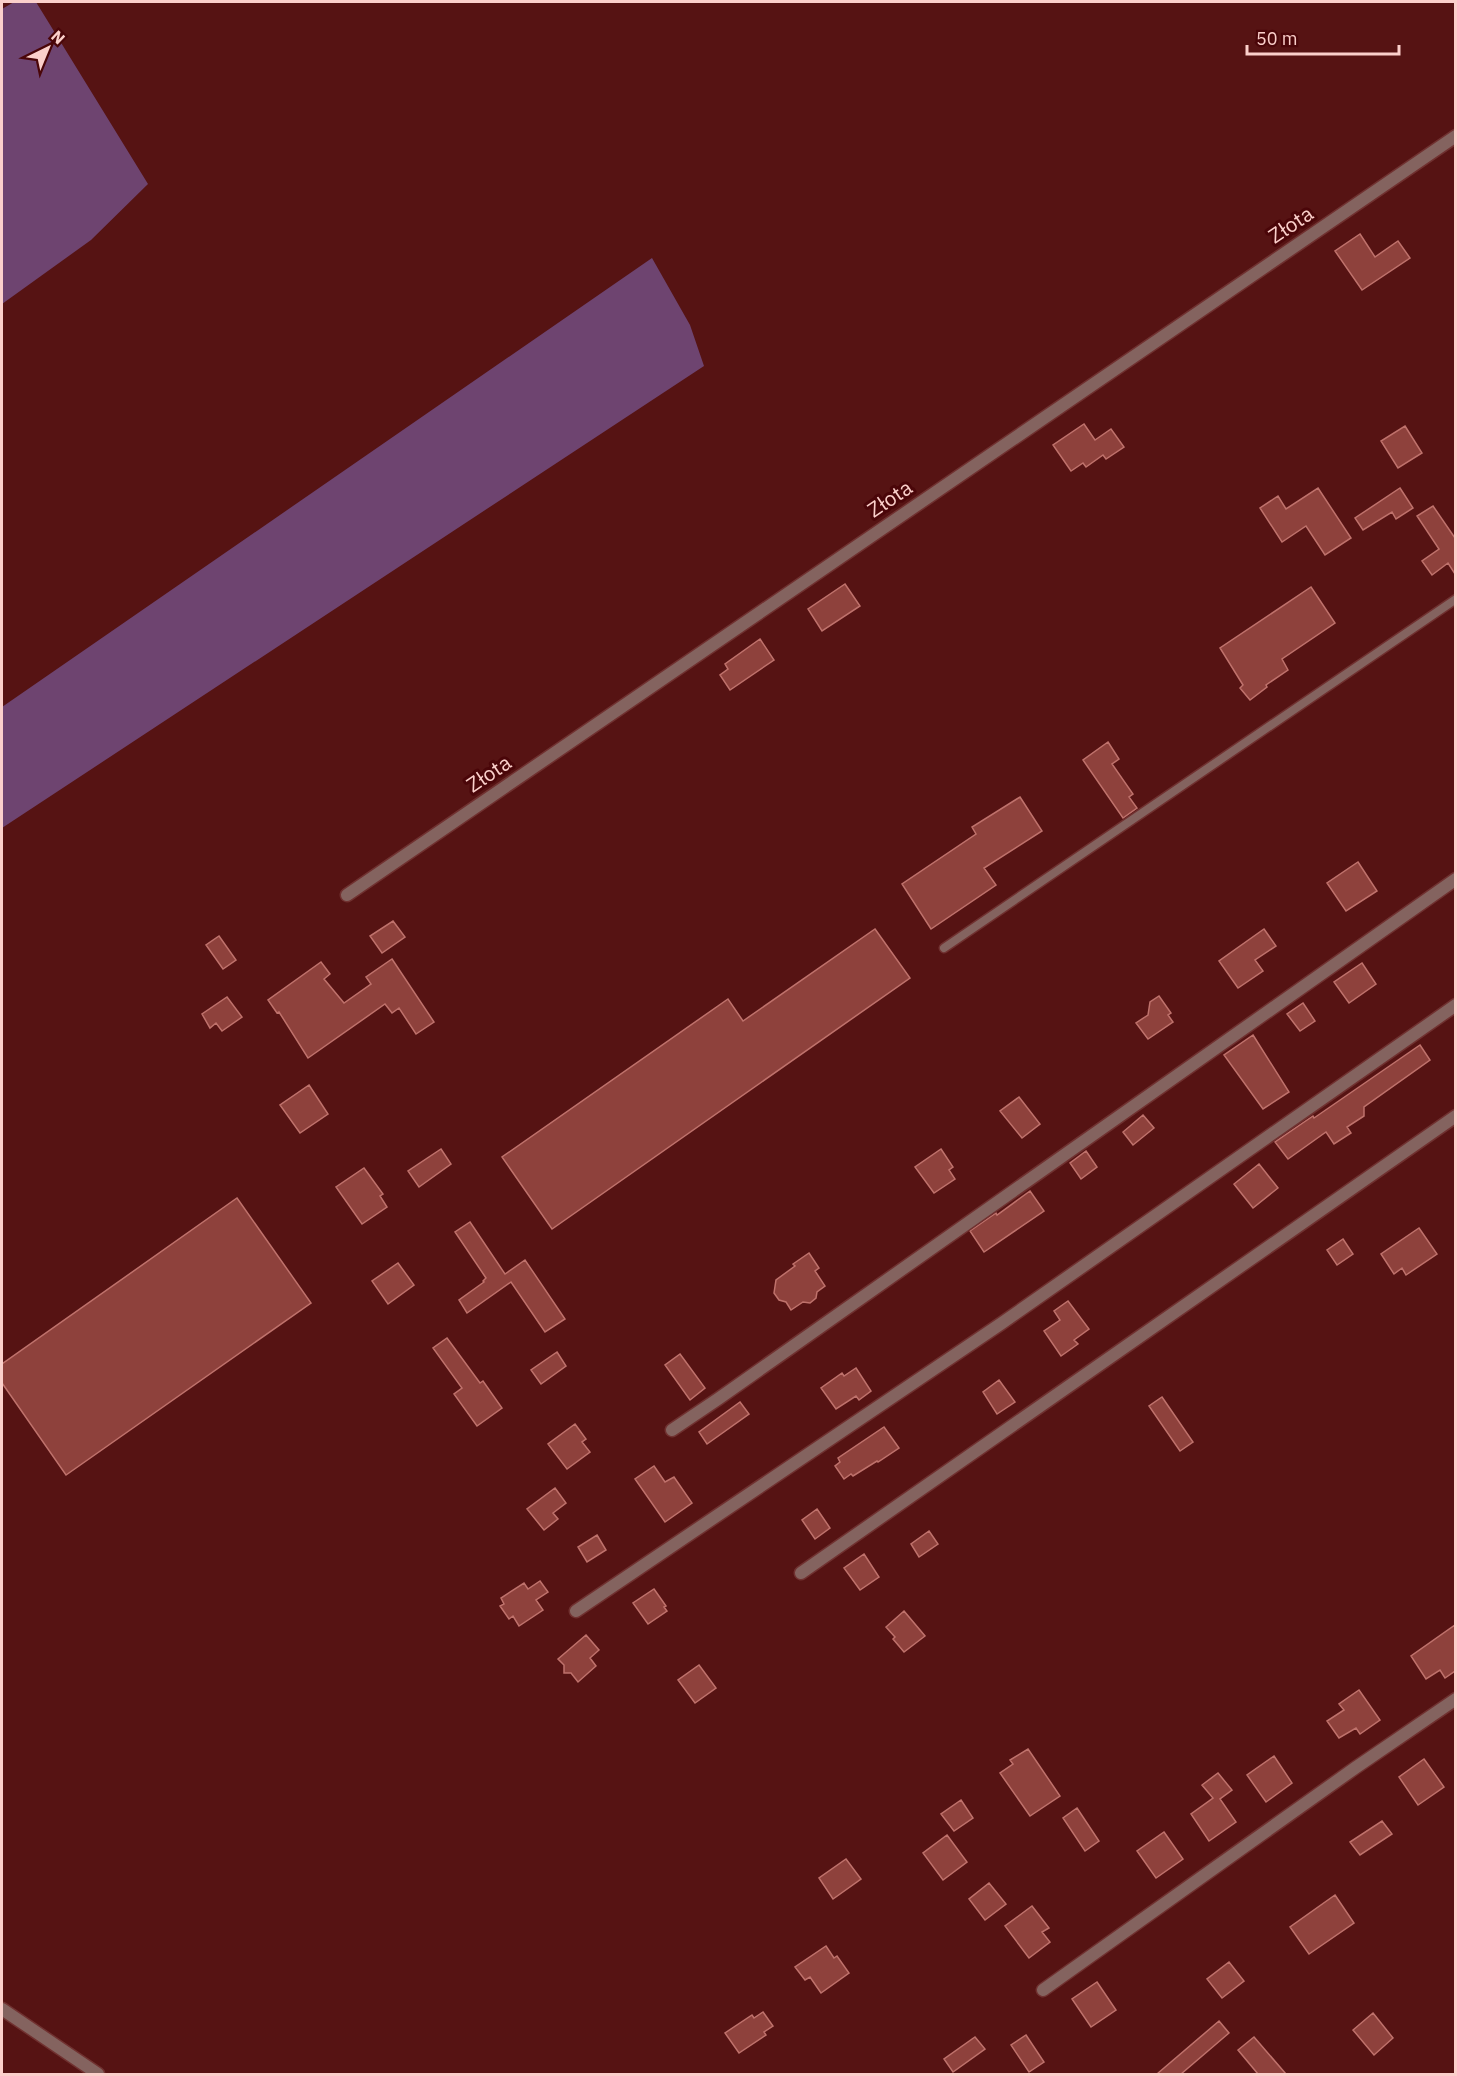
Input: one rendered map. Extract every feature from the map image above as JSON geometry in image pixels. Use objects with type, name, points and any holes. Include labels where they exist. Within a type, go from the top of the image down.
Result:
[{"type":"street","name":"Złota","points":[[347,895],[1455,136]]},
{"type":"street","points":[[672,1430],[1455,879]]},
{"type":"street","points":[[576,1611],[1002,1323],[1455,1005]]},
{"type":"street","points":[[801,1573],[1455,1116]]},
{"type":"street","points":[[1043,1990],[1355,1768],[1455,1700]]},
{"type":"street","points":[[2,2009],[98,2074]]},
{"type":"lane","points":[[944,948],[1455,599]]},
{"type":"shaded area","points":[[14,2],[36,2],[148,184],[91,240],[2,304],[2,9]]},
{"type":"shaded area","points":[[652,258],[690,325],[704,366],[2,828],[2,707]]},
{"type":"building","points":[[1360,234],[1375,257],[1398,241],[1410,258],[1362,290],[1335,251]]},
{"type":"building","points":[[1084,424],[1095,440],[1111,429],[1124,447],[1106,459],[1103,455],[1086,467],[1083,463],[1071,471],[1053,445]]},
{"type":"building","points":[[1405,426],[1422,453],[1398,468],[1381,441]]},
{"type":"building","points":[[1318,488],[1351,538],[1325,555],[1306,526],[1282,542],[1260,508],[1278,496],[1286,509]]},
{"type":"building","points":[[1400,488],[1413,508],[1396,519],[1392,512],[1363,530],[1355,518]]},
{"type":"building","points":[[1433,506],[1455,538],[1455,574],[1448,563],[1432,575],[1422,561],[1439,549],[1417,516]]},
{"type":"building","points":[[845,584],[860,606],[822,631],[808,609]]},
{"type":"building","points":[[1311,587],[1335,623],[1282,659],[1288,670],[1266,685],[1267,687],[1250,700],[1240,688],[1243,685],[1220,648]]},
{"type":"building","points":[[760,639],[774,660],[730,690],[720,675],[728,669],[725,664]]},
{"type":"building","points":[[1108,742],[1119,759],[1112,764],[1133,794],[1129,797],[1137,808],[1123,818],[1083,760]]},
{"type":"building","points":[[1020,797],[1042,831],[984,868],[996,885],[931,929],[902,884],[976,834],[972,827]]},
{"type":"building","points":[[1358,862],[1377,891],[1346,911],[1327,883]]},
{"type":"building","points":[[393,921],[405,937],[382,953],[370,936]]},
{"type":"building","points":[[875,929],[910,978],[552,1229],[502,1157],[728,999],[743,1021]]},
{"type":"building","points":[[1264,929],[1276,946],[1255,960],[1263,971],[1238,988],[1219,961]]},
{"type":"building","points":[[219,936],[236,960],[223,969],[206,945]]},
{"type":"building","points":[[392,959],[434,1022],[416,1034],[399,1008],[392,1013],[385,1004],[308,1058],[279,1012],[277,1013],[268,1000],[321,962],[330,974],[324,979],[344,1003],[371,984],[366,977]]},
{"type":"building","points":[[1362,963],[1376,984],[1349,1003],[1334,982]]},
{"type":"building","points":[[1159,996],[1171,1013],[1168,1015],[1173,1022],[1148,1039],[1136,1023],[1148,1015],[1150,1002]]},
{"type":"building","points":[[227,997],[242,1017],[222,1031],[216,1023],[210,1028],[202,1014]]},
{"type":"building","points":[[1303,1003],[1315,1021],[1300,1031],[1287,1014]]},
{"type":"building","points":[[1253,1035],[1289,1092],[1263,1109],[1224,1055]]},
{"type":"building","points":[[1420,1045],[1430,1060],[1364,1107],[1364,1116],[1347,1127],[1351,1133],[1334,1144],[1326,1132],[1288,1159],[1275,1142],[1313,1116],[1314,1118]]},
{"type":"building","points":[[309,1085],[328,1114],[300,1133],[280,1105]]},
{"type":"building","points":[[1019,1097],[1040,1124],[1022,1138],[1000,1111]]},
{"type":"building","points":[[1143,1115],[1154,1128],[1133,1145],[1123,1132]]},
{"type":"building","points":[[441,1149],[451,1164],[419,1187],[408,1171]]},
{"type":"building","points":[[941,1149],[953,1167],[949,1170],[955,1179],[934,1193],[915,1167]]},
{"type":"building","points":[[1086,1151],[1097,1167],[1081,1179],[1070,1163]]},
{"type":"building","points":[[1259,1164],[1278,1188],[1253,1208],[1234,1184]]},
{"type":"building","points":[[364,1168],[383,1194],[380,1196],[387,1207],[362,1224],[336,1187]]},
{"type":"building","points":[[1030,1191],[1044,1211],[984,1252],[970,1231]]},
{"type":"building","points":[[237,1198],[311,1303],[66,1475],[2,1383],[2,1364]]},
{"type":"building","points":[[470,1222],[505,1274],[525,1260],[565,1319],[545,1332],[511,1282],[467,1313],[459,1300],[484,1282],[486,1278],[455,1232]]},
{"type":"building","points":[[1419,1228],[1437,1254],[1406,1275],[1402,1268],[1394,1274],[1381,1254]]},
{"type":"building","points":[[1343,1239],[1353,1254],[1337,1265],[1327,1250]]},
{"type":"building","points":[[809,1253],[819,1268],[815,1271],[825,1286],[817,1292],[816,1298],[810,1303],[803,1302],[791,1310],[786,1302],[779,1300],[774,1293],[776,1280]]},
{"type":"building","points":[[398,1263],[414,1285],[388,1304],[372,1281]]},
{"type":"building","points":[[1068,1301],[1089,1329],[1074,1340],[1078,1344],[1061,1356],[1044,1331],[1060,1320],[1054,1311]]},
{"type":"building","points":[[447,1338],[480,1383],[483,1381],[502,1408],[477,1426],[454,1394],[462,1388],[433,1348]]},
{"type":"building","points":[[557,1352],[566,1366],[541,1384],[531,1370]]},
{"type":"building","points":[[680,1354],[705,1388],[690,1400],[665,1365]]},
{"type":"building","points":[[856,1368],[871,1391],[859,1400],[856,1396],[836,1409],[821,1388],[842,1373],[844,1376]]},
{"type":"building","points":[[999,1380],[1015,1402],[997,1414],[983,1392]]},
{"type":"building","points":[[1162,1397],[1193,1442],[1180,1451],[1149,1406]]},
{"type":"building","points":[[740,1402],[749,1414],[707,1444],[699,1432]]},
{"type":"building","points":[[575,1424],[586,1439],[582,1442],[590,1452],[567,1469],[548,1444]]},
{"type":"building","points":[[884,1427],[899,1448],[878,1462],[844,1479],[835,1466],[840,1462],[838,1458]]},
{"type":"building","points":[[654,1466],[665,1482],[674,1477],[692,1503],[665,1522],[635,1479]]},
{"type":"building","points":[[555,1488],[566,1503],[553,1513],[558,1519],[544,1530],[527,1509]]},
{"type":"building","points":[[817,1509],[830,1528],[815,1539],[802,1520]]},
{"type":"building","points":[[929,1531],[938,1544],[919,1557],[911,1544]]},
{"type":"building","points":[[597,1535],[606,1550],[587,1562],[578,1547]]},
{"type":"building","points":[[864,1554],[879,1577],[860,1590],[844,1568]]},
{"type":"building","points":[[540,1581],[548,1592],[536,1600],[543,1610],[519,1626],[513,1616],[509,1619],[500,1606],[504,1604],[501,1598],[524,1583],[528,1589]]},
{"type":"building","points":[[654,1589],[667,1611],[648,1624],[633,1603]]},
{"type":"building","points":[[904,1611],[925,1636],[904,1652],[886,1627]]},
{"type":"building","points":[[1455,1625],[1455,1671],[1445,1678],[1440,1670],[1426,1679],[1411,1656]]},
{"type":"building","points":[[586,1635],[599,1650],[590,1658],[596,1666],[578,1682],[571,1673],[564,1673],[564,1665],[558,1659]]},
{"type":"building","points":[[699,1665],[716,1688],[695,1703],[678,1680]]},
{"type":"building","points":[[1359,1690],[1380,1720],[1360,1734],[1356,1728],[1339,1738],[1327,1721],[1344,1710],[1339,1704]]},
{"type":"building","points":[[1028,1749],[1060,1796],[1030,1816],[1000,1773],[1013,1764],[1010,1760]]},
{"type":"building","points":[[1274,1756],[1292,1783],[1266,1802],[1247,1775]]},
{"type":"building","points":[[1424,1759],[1444,1787],[1418,1805],[1399,1777]]},
{"type":"building","points":[[1218,1773],[1232,1790],[1220,1799],[1236,1822],[1209,1841],[1191,1814],[1213,1798],[1202,1785]]},
{"type":"building","points":[[961,1800],[973,1818],[954,1831],[941,1814]]},
{"type":"building","points":[[1077,1808],[1099,1841],[1085,1851],[1063,1818]]},
{"type":"building","points":[[1382,1821],[1392,1834],[1360,1855],[1350,1842]]},
{"type":"building","points":[[1164,1832],[1183,1859],[1156,1878],[1137,1851]]},
{"type":"building","points":[[947,1835],[967,1862],[943,1880],[923,1853]]},
{"type":"building","points":[[846,1859],[861,1879],[833,1899],[819,1878]]},
{"type":"building","points":[[989,1883],[1006,1904],[985,1920],[969,1899]]},
{"type":"building","points":[[1335,1895],[1354,1923],[1309,1954],[1290,1927]]},
{"type":"building","points":[[1032,1906],[1049,1928],[1042,1932],[1050,1942],[1029,1958],[1005,1926]]},
{"type":"building","points":[[826,1946],[834,1958],[837,1956],[849,1973],[821,1993],[810,1977],[805,1980],[795,1967]]},
{"type":"building","points":[[1229,1962],[1244,1981],[1222,1998],[1207,1979]]},
{"type":"building","points":[[1097,1982],[1116,2010],[1091,2027],[1072,1999]]},
{"type":"building","points":[[763,2012],[773,2026],[764,2032],[766,2035],[739,2053],[725,2033],[752,2015],[754,2018]]},
{"type":"building","points":[[1373,2013],[1393,2038],[1374,2055],[1353,2030]]},
{"type":"building","points":[[1219,2021],[1229,2033],[1181,2074],[1157,2074]]},
{"type":"building","points":[[1026,2035],[1044,2062],[1029,2072],[1011,2045]]},
{"type":"building","points":[[975,2037],[985,2049],[953,2072],[944,2059]]},
{"type":"building","points":[[1254,2037],[1286,2074],[1258,2074],[1238,2050]]}]
